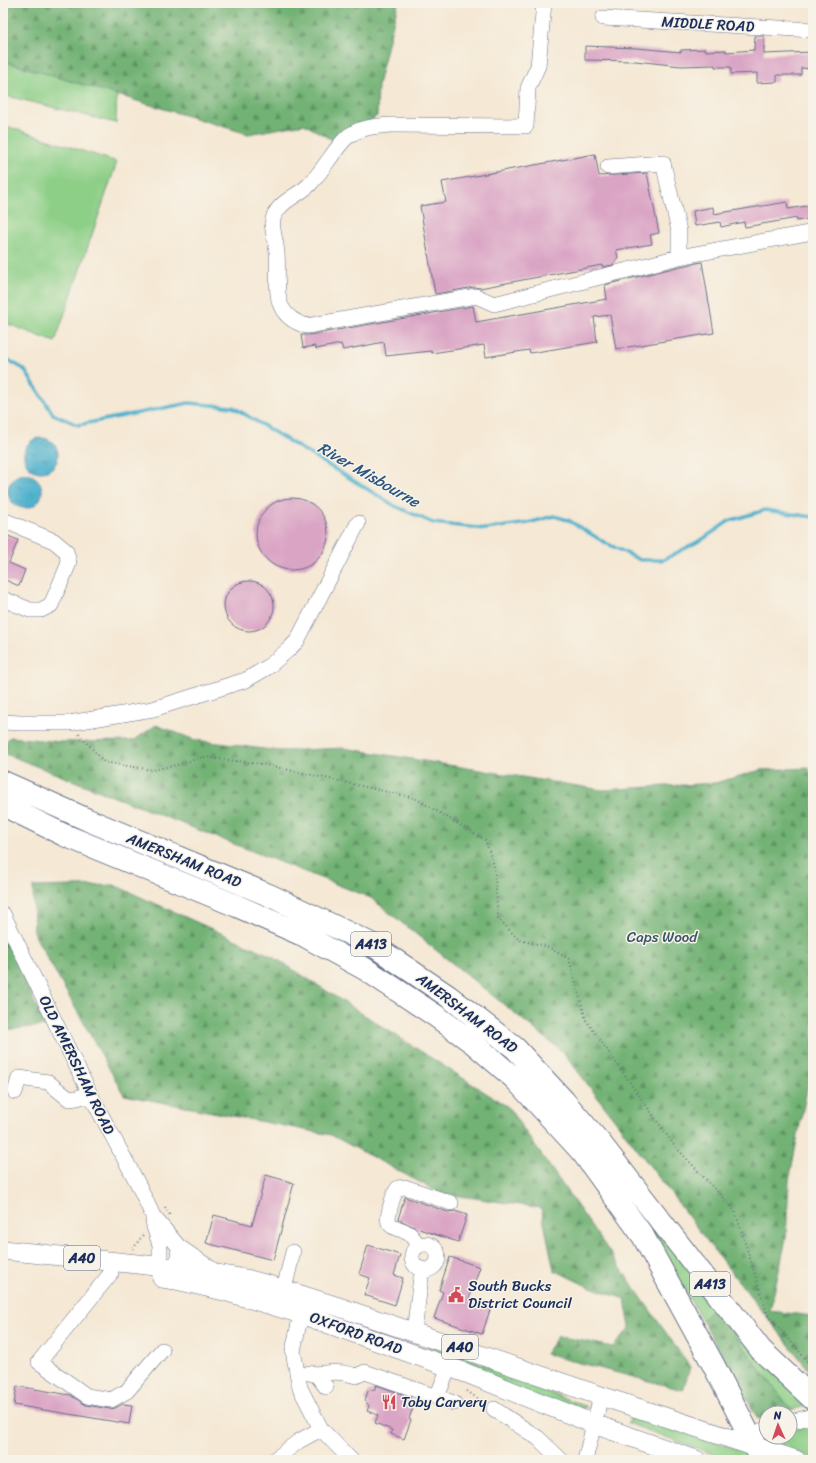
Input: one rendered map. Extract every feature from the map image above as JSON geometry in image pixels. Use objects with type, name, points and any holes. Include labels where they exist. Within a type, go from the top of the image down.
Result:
[{"type":"highway","name":"AMERSHAM ROAD","points":[[3,782],[88,820],[271,896],[372,944],[448,996],[515,1048],[564,1101],[606,1150],[761,1350],[813,1400]]},
{"type":"highway","name":"A413","points":[[3,806],[64,835],[237,906],[305,936],[365,969],[436,1016],[477,1047],[515,1079],[583,1153],[643,1236],[714,1366],[758,1442]]},
{"type":"main road","name":"A40","points":[[3,1250],[168,1273],[221,1275],[246,1279],[284,1289],[303,1305],[414,1332],[601,1396],[758,1444]]},
{"type":"main road","name":"OXFORD ROAD","points":[[3,1259],[111,1273],[168,1273],[224,1291],[303,1305],[416,1354],[594,1424],[696,1460]]},
{"type":"main road","points":[[414,1332],[416,1354]]},
{"type":"main road","name":"A40","points":[[761,1445],[796,1460]]},
{"type":"street","points":[[544,3],[538,66],[528,88],[526,126],[374,126],[359,131],[347,138],[310,184],[279,208],[272,225],[278,267],[278,297],[282,307],[289,317],[296,323],[307,326],[476,296],[494,304],[679,257],[813,232]]},
{"type":"street","name":"MIDDLE ROAD","points":[[604,18],[813,30]]},
{"type":"street","points":[[608,167],[663,163],[679,231],[679,257]]},
{"type":"street","points":[[3,520],[54,541],[66,551],[69,563],[52,605],[41,610],[30,610],[3,599]]},
{"type":"street","points":[[3,722],[20,724],[69,723],[153,709],[246,680],[268,668],[296,641],[358,523]]},
{"type":"street","name":"OLD AMERSHAM ROAD","points":[[3,914],[90,1094],[138,1184],[153,1216],[178,1248],[221,1275]]},
{"type":"street","points":[[15,1092],[19,1078],[48,1082],[69,1099],[90,1094]]},
{"type":"street","points":[[418,1245],[409,1233],[392,1227],[388,1223],[387,1219],[394,1193],[398,1188],[404,1187],[451,1204]]},
{"type":"street","name":"OLD AMERSHAM ROAD","points":[[153,1216],[154,1227],[168,1273]]},
{"type":"street","points":[[422,1243],[431,1244],[437,1251],[438,1255],[436,1264],[433,1267],[429,1269],[422,1269],[417,1267],[412,1260],[412,1252],[418,1245],[422,1243]]},
{"type":"street","points":[[168,1273],[178,1248]]},
{"type":"street","points":[[284,1289],[293,1252]]},
{"type":"street","points":[[414,1332],[422,1269]]},
{"type":"street","points":[[111,1273],[39,1362],[87,1396],[111,1400],[127,1391],[162,1350]]},
{"type":"street","points":[[303,1305],[293,1351],[300,1388],[321,1428],[351,1460]]},
{"type":"street","points":[[437,1397],[449,1367]]},
{"type":"street","points":[[296,1370],[316,1374],[334,1372],[347,1373],[356,1376],[365,1372],[454,1403]]},
{"type":"street","points":[[316,1374],[326,1387]]},
{"type":"street","points":[[584,1460],[601,1396]]},
{"type":"street","points":[[494,1409],[538,1438],[561,1460]]},
{"type":"street","points":[[798,1420],[813,1416]]},
{"type":"street","points":[[274,1460],[299,1441],[321,1428]]},
{"type":"path","points":[[69,723],[104,762],[152,770],[177,765],[203,757],[262,764],[415,798],[485,840],[494,865],[498,918],[519,940],[546,946],[569,959],[586,1020],[674,1145],[735,1210],[768,1316],[805,1358],[813,1372]]},
{"type":"green space","points":[[3,3],[398,3],[378,85],[377,116],[338,143],[304,124],[248,134],[3,61]]},
{"type":"green space","points":[[3,54],[117,88],[116,123],[3,95]]},
{"type":"green space","points":[[3,125],[117,162],[55,342],[3,322]]},
{"type":"green space","name":"Caps Wood","points":[[156,725],[195,740],[280,751],[344,748],[602,790],[715,783],[761,770],[809,768],[813,786],[813,1058],[789,1181],[786,1239],[770,1311],[813,1316],[813,1375],[717,1254],[563,1052],[371,898],[3,753],[3,745],[10,737],[61,742],[133,741]]},
{"type":"green space","points":[[114,885],[272,956],[508,1107],[690,1367],[683,1390],[545,1354],[558,1336],[613,1347],[630,1328],[625,1299],[587,1286],[554,1270],[541,1208],[440,1193],[331,1135],[124,1095],[34,934],[33,887]]},
{"type":"green space","points":[[3,933],[45,1026],[3,1030]]},
{"type":"green space","points":[[641,1203],[809,1405],[798,1408],[798,1405],[787,1405],[714,1308],[702,1320],[639,1211]]},
{"type":"green space","points":[[714,1308],[787,1405],[758,1405],[758,1419],[702,1320]]},
{"type":"green space","points":[[350,1317],[405,1334],[401,1340],[345,1320]]},
{"type":"green space","points":[[427,1344],[444,1346],[515,1379],[587,1407],[571,1412],[434,1356]]},
{"type":"green space","points":[[634,1415],[749,1453],[754,1460],[729,1460],[627,1423]]},
{"type":"green space","points":[[813,1425],[813,1458],[775,1445],[798,1445],[798,1429]]},
{"type":"water","points":[[41,438],[53,443],[58,455],[53,467],[41,472],[29,467],[24,455],[29,443]]},
{"type":"water","points":[[25,474],[37,479],[42,491],[37,503],[25,508],[13,503],[8,491],[13,479]]},
{"type":"building","points":[[755,36],[764,36],[764,54],[813,52],[813,69],[801,68],[801,75],[777,75],[777,82],[757,83],[757,73],[731,74],[731,67],[715,67],[715,65],[681,66],[635,61],[585,60],[585,46],[681,52],[681,50],[706,49],[706,51],[726,50],[726,52],[754,50]]},
{"type":"building","points":[[595,154],[599,176],[647,173],[659,233],[650,235],[652,244],[616,250],[618,257],[613,265],[602,267],[602,265],[480,288],[474,287],[435,294],[420,206],[446,202],[442,182]]},
{"type":"building","points":[[787,202],[788,209],[813,205],[813,218],[797,221],[797,218],[745,227],[744,222],[721,227],[720,222],[695,226],[693,211],[713,207],[714,214]]},
{"type":"building","points":[[702,262],[714,333],[616,349],[610,315],[594,317],[597,342],[530,353],[529,350],[486,357],[484,345],[432,353],[431,351],[386,356],[384,342],[343,350],[341,344],[316,349],[315,346],[303,348],[301,335],[309,335],[473,306],[476,322],[607,299],[605,285]]},
{"type":"building","points":[[292,498],[306,501],[318,508],[325,520],[328,534],[325,548],[318,560],[306,567],[292,570],[278,567],[266,560],[259,548],[256,534],[259,520],[266,508],[278,501]]},
{"type":"building","points":[[3,534],[18,540],[9,563],[25,570],[19,586],[3,579]]},
{"type":"building","points":[[244,581],[254,581],[267,588],[274,601],[274,611],[267,624],[254,631],[244,631],[235,627],[228,620],[224,611],[224,601],[228,592],[235,585]]},
{"type":"building","points":[[266,1175],[294,1183],[273,1260],[206,1243],[214,1215],[252,1225]]},
{"type":"building","points":[[405,1197],[448,1212],[455,1211],[467,1215],[458,1242],[416,1228],[398,1219]]},
{"type":"building","points":[[368,1245],[400,1255],[394,1275],[403,1278],[395,1305],[364,1295],[370,1278],[359,1274]]},
{"type":"building","name":"South Bucks District Council","points":[[450,1257],[480,1267],[469,1299],[491,1307],[482,1334],[434,1318],[443,1292],[439,1290]]},
{"type":"building","points":[[376,1385],[411,1397],[409,1402],[413,1407],[409,1419],[411,1420],[404,1439],[391,1434],[392,1430],[375,1423],[378,1415],[367,1411],[369,1406],[365,1400],[368,1391],[375,1389]]},
{"type":"building","points":[[17,1386],[70,1395],[86,1405],[110,1409],[123,1404],[132,1405],[129,1424],[14,1405]]},
{"type":"waterway","name":"River Misbourne","points":[[3,357],[24,369],[53,414],[78,425],[189,403],[233,407],[395,506],[433,523],[486,529],[528,523],[554,516],[568,520],[604,542],[640,560],[663,560],[703,539],[729,521],[765,510],[813,517]]},
{"type":"place","name":"South Bucks District Council","points":[[456,1295]]},
{"type":"place","name":"Toby Carvery","points":[[389,1402]]}]
